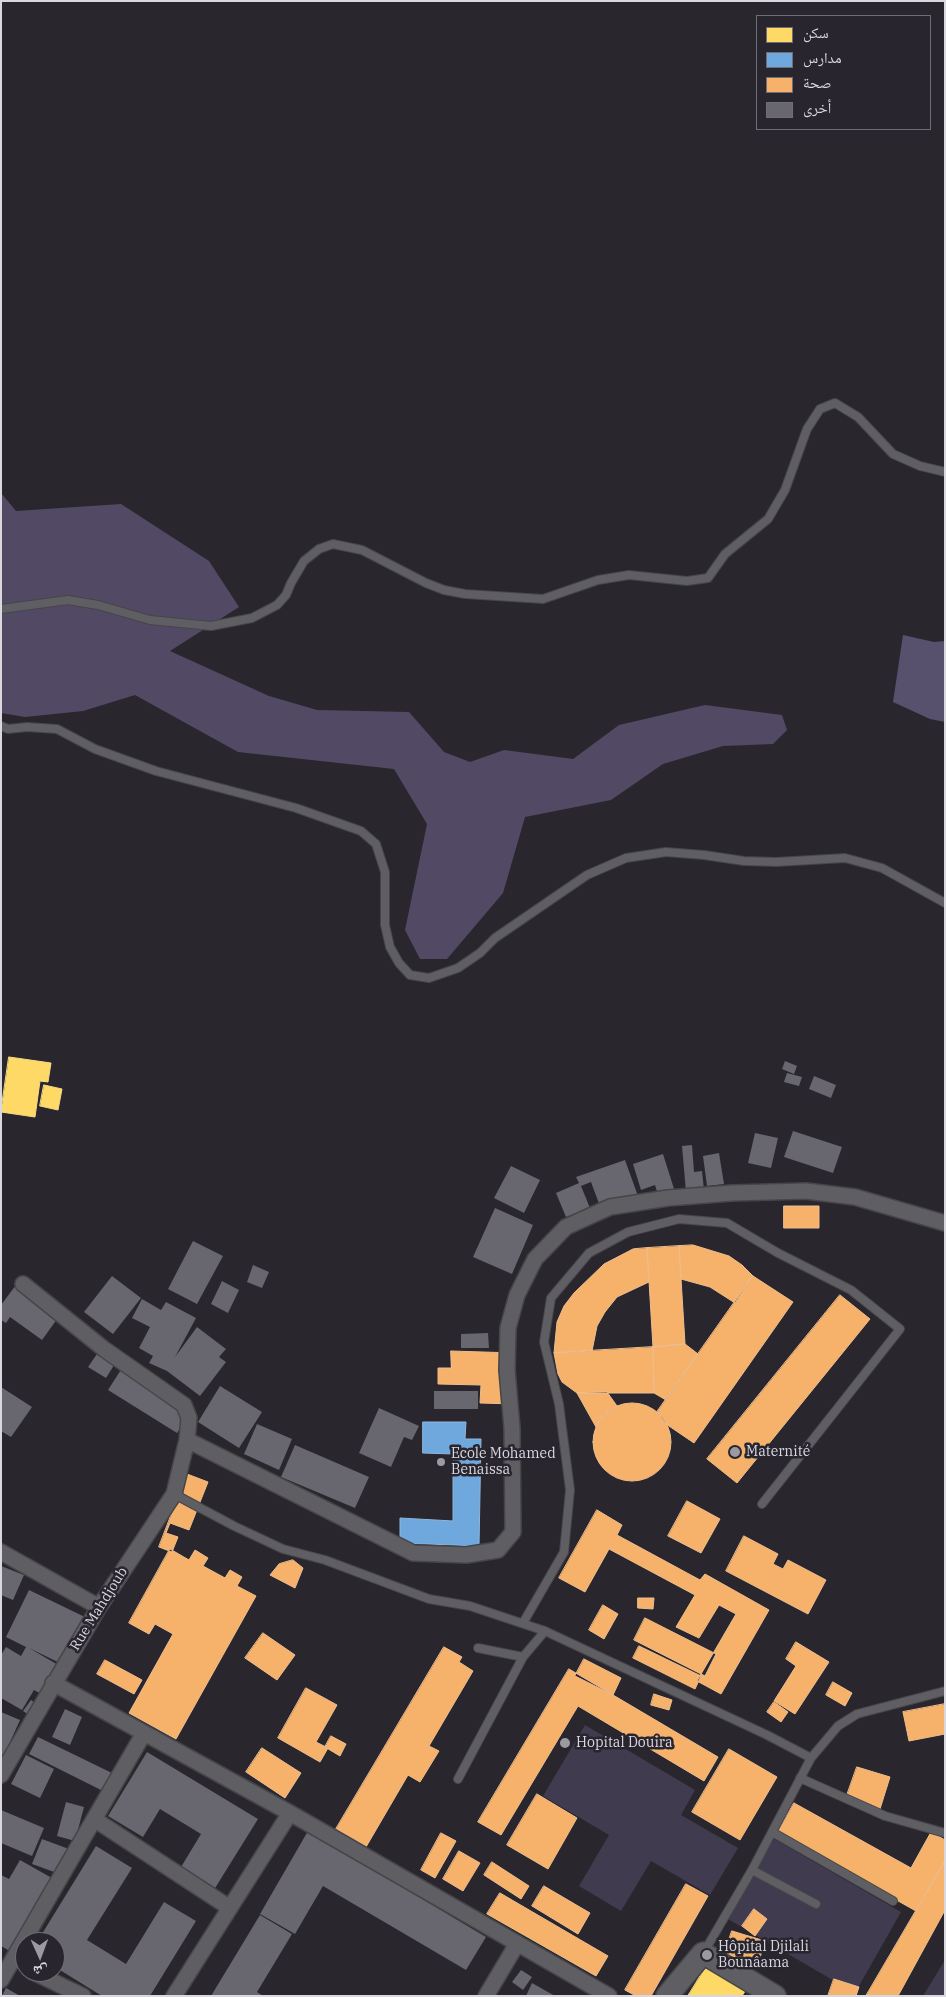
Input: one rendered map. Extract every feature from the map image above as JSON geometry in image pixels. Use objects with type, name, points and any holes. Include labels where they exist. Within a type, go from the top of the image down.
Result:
[{"type":"street","points":[[187,1440],[413,1553],[466,1555],[498,1550],[513,1532],[512,1428],[507,1370],[508,1328],[517,1295],[535,1259],[566,1227],[610,1207],[732,1193],[806,1191],[855,1197],[945,1223]]},
{"type":"street","name":"Rue Mahdjoub","points":[[1,1775],[99,1607],[174,1494],[187,1440],[189,1418],[184,1405],[104,1349],[23,1284]]},
{"type":"street","points":[[1,1552],[99,1607]]},
{"type":"street","points":[[54,1683],[290,1813],[609,1996]]},
{"type":"street","points":[[1,1980],[144,1733]]},
{"type":"street","points":[[174,1996],[290,1813]]},
{"type":"street","points":[[94,1820],[230,1908]]},
{"type":"street","points":[[486,1996],[517,1944]]},
{"type":"street","points":[[667,1996],[703,1953],[768,1994]]},
{"type":"street","points":[[54,1982],[83,1996]]},
{"type":"lane","points":[[1,609],[68,600],[98,605],[150,620],[211,626],[244,620],[277,605],[286,595],[304,561],[319,550],[333,544],[362,550],[426,583],[444,590],[465,594],[543,599],[598,580],[629,575],[688,581],[708,578],[725,554],[768,519],[785,490],[807,429],[820,409],[835,402],[858,417],[893,454],[920,466],[945,472]]},
{"type":"lane","points":[[1,726],[8,729],[27,727],[57,729],[95,749],[156,772],[296,808],[361,831],[376,844],[385,872],[385,925],[390,947],[399,963],[410,975],[429,978],[458,968],[480,953],[495,938],[587,875],[626,858],[666,852],[768,862],[845,858],[882,868],[945,903]]},
{"type":"lane","points":[[523,1623],[564,1552],[570,1490],[559,1404],[544,1342],[551,1298],[588,1253],[628,1232],[679,1219],[727,1223],[778,1253],[851,1290],[900,1329],[762,1504]]},
{"type":"lane","points":[[174,1494],[234,1526],[283,1548],[325,1560],[429,1599],[470,1606],[545,1631],[767,1735],[811,1758]]},
{"type":"lane","points":[[458,1779],[523,1657],[545,1631]]},
{"type":"lane","points":[[478,1648],[523,1657]]},
{"type":"lane","points":[[703,1953],[752,1870],[811,1758],[838,1726],[857,1714],[945,1691]]},
{"type":"lane","points":[[800,1778],[884,1816],[945,1833]]},
{"type":"lane","points":[[772,1832],[894,1901]]},
{"type":"lane","points":[[752,1870],[816,1904]]},
{"type":"shaded area","points":[[1,493],[16,511],[121,504],[209,561],[239,607],[170,651],[269,696],[317,710],[409,712],[444,752],[470,762],[504,750],[573,759],[619,725],[705,705],[782,715],[787,730],[773,744],[723,746],[663,764],[611,800],[525,817],[503,893],[447,959],[420,959],[405,930],[427,824],[394,769],[238,752],[135,695],[83,711],[25,717],[1,713]]},
{"type":"shaded area","points":[[903,635],[934,642],[945,641],[945,722],[930,719],[893,702]]},
{"type":"shaded area","points":[[585,1725],[695,1790],[681,1815],[738,1848],[710,1895],[651,1861],[621,1911],[579,1886],[609,1835],[543,1796]]},
{"type":"shaded area","points":[[774,1839],[901,1912],[855,1993],[728,1919]]},
{"type":"shaded area","points":[[945,1960],[945,1996],[923,1996]]},
{"type":"building: سكن","points":[[9,1057],[51,1063],[48,1082],[40,1081],[35,1117],[1,1112]]},
{"type":"building: سكن","points":[[44,1085],[62,1089],[58,1110],[40,1106]]},
{"type":"building: سكن","points":[[707,1965],[747,1988],[742,1996],[688,1996]]},
{"type":"building: مدارس","points":[[423,1422],[466,1422],[465,1439],[481,1439],[479,1546],[400,1543],[400,1518],[453,1521],[453,1454],[423,1453]]},
{"type":"building: صحة","points":[[784,1206],[819,1206],[819,1228],[784,1228]]},
{"type":"building: صحة","points":[[693,1245],[729,1256],[753,1276],[735,1303],[710,1287],[681,1279],[679,1246]]},
{"type":"building: صحة","points":[[679,1246],[685,1344],[653,1347],[647,1248]]},
{"type":"building: صحة","points":[[647,1248],[649,1282],[617,1297],[597,1326],[592,1351],[554,1353],[557,1322],[564,1306],[574,1293],[604,1264],[633,1249]]},
{"type":"building: صحة","points":[[753,1276],[793,1302],[694,1443],[666,1424],[657,1412]]},
{"type":"building: صحة","points":[[840,1295],[870,1319],[737,1483],[707,1459]]},
{"type":"building: صحة","points":[[685,1344],[698,1354],[666,1400],[654,1393],[653,1347]]},
{"type":"building: صحة","points":[[653,1347],[654,1393],[577,1393],[562,1382],[558,1374],[554,1353]]},
{"type":"building: صحة","points":[[451,1351],[515,1353],[514,1404],[480,1403],[481,1385],[438,1384],[438,1368],[451,1368]]},
{"type":"building: صحة","points":[[607,1392],[617,1406],[604,1414],[596,1427],[577,1393]]},
{"type":"building: صحة","points":[[632,1403],[647,1406],[659,1415],[668,1427],[671,1442],[668,1457],[659,1469],[647,1478],[632,1481],[617,1478],[605,1469],[596,1457],[593,1442],[596,1427],[605,1415],[617,1406]]},
{"type":"building: صحة","points":[[187,1474],[208,1482],[189,1530],[170,1523],[166,1533],[178,1537],[172,1552],[159,1547]]},
{"type":"building: صحة","points":[[687,1501],[720,1519],[701,1553],[668,1536]]},
{"type":"building: صحة","points":[[597,1510],[622,1525],[617,1535],[700,1580],[705,1574],[769,1610],[721,1694],[697,1681],[736,1614],[719,1605],[699,1638],[676,1627],[695,1595],[609,1549],[585,1592],[559,1578]]},
{"type":"building: صحة","points":[[744,1536],[778,1554],[773,1564],[783,1569],[788,1560],[826,1580],[808,1614],[726,1571]]},
{"type":"building: صحة","points":[[170,1549],[189,1560],[195,1550],[208,1558],[203,1566],[225,1578],[230,1570],[242,1577],[237,1586],[256,1596],[176,1739],[129,1713],[173,1634],[155,1624],[149,1634],[129,1623]]},
{"type":"building: صحة","points":[[293,1560],[303,1568],[295,1588],[270,1575],[279,1564]]},
{"type":"building: صحة","points":[[638,1598],[654,1598],[653,1609],[638,1608]]},
{"type":"building: صحة","points":[[603,1605],[618,1614],[604,1639],[589,1630]]},
{"type":"building: صحة","points":[[645,1618],[716,1654],[705,1676],[634,1640]]},
{"type":"building: صحة","points":[[263,1633],[295,1655],[277,1680],[245,1658]]},
{"type":"building: صحة","points":[[796,1642],[829,1662],[795,1714],[774,1701],[796,1666],[786,1659]]},
{"type":"building: صحة","points":[[639,1646],[701,1676],[695,1689],[633,1658]]},
{"type":"building: صحة","points":[[444,1647],[462,1657],[459,1662],[473,1671],[429,1746],[439,1751],[420,1782],[408,1775],[366,1847],[336,1829]]},
{"type":"building: صحة","points":[[584,1659],[621,1678],[613,1695],[575,1676]]},
{"type":"building: صحة","points":[[105,1660],[142,1680],[134,1694],[97,1674]]},
{"type":"building: صحة","points":[[569,1669],[718,1757],[704,1781],[578,1706],[501,1835],[478,1822]]},
{"type":"building: صحة","points":[[833,1682],[852,1693],[845,1706],[826,1695]]},
{"type":"building: صحة","points":[[306,1688],[337,1705],[316,1742],[328,1748],[320,1762],[278,1738]]},
{"type":"building: صحة","points":[[654,1694],[672,1700],[669,1710],[651,1705]]},
{"type":"building: صحة","points":[[774,1702],[788,1712],[781,1722],[767,1712]]},
{"type":"building: صحة","points":[[945,1704],[945,1734],[909,1741],[903,1712]]},
{"type":"building: صحة","points":[[331,1736],[346,1744],[340,1756],[325,1747]]},
{"type":"building: صحة","points":[[262,1748],[301,1773],[285,1798],[246,1772]]},
{"type":"building: صحة","points":[[729,1749],[777,1777],[740,1840],[692,1812]]},
{"type":"building: صحة","points":[[857,1767],[890,1777],[880,1809],[846,1798]]},
{"type":"building: صحة","points":[[537,1794],[577,1818],[548,1869],[507,1845]]},
{"type":"building: صحة","points":[[794,1803],[911,1868],[931,1832],[945,1840],[945,1861],[916,1911],[777,1833]]},
{"type":"building: صحة","points":[[441,1833],[456,1841],[435,1878],[421,1870]]},
{"type":"building: صحة","points":[[459,1851],[480,1863],[463,1891],[443,1879]]},
{"type":"building: صحة","points":[[945,1861],[945,1910],[898,1996],[866,1996]]},
{"type":"building: صحة","points":[[492,1862],[529,1886],[521,1899],[484,1875]]},
{"type":"building: صحة","points":[[686,1884],[708,1896],[651,1996],[636,1996],[625,1990]]},
{"type":"building: صحة","points":[[544,1886],[590,1913],[578,1934],[532,1906]]},
{"type":"building: صحة","points":[[500,1893],[608,1956],[596,1976],[487,1914]]},
{"type":"building: صحة","points":[[754,1909],[767,1919],[755,1936],[742,1926]]},
{"type":"building: صحة","points":[[732,1931],[765,1941],[759,1961],[747,1958],[743,1968],[722,1961]]},
{"type":"building: صحة","points":[[834,1979],[859,1987],[856,1996],[828,1996]]},
{"type":"building: أخرى","points":[[785,1061],[797,1066],[794,1074],[782,1069]]},
{"type":"building: أخرى","points":[[787,1073],[802,1077],[799,1086],[784,1082]]},
{"type":"building: أخرى","points":[[814,1076],[836,1085],[831,1098],[809,1089]]},
{"type":"building: أخرى","points":[[793,1131],[842,1147],[833,1173],[784,1157]]},
{"type":"building: أخرى","points":[[755,1133],[778,1138],[771,1168],[748,1163]]},
{"type":"building: أخرى","points":[[692,1145],[694,1172],[702,1171],[704,1190],[686,1192],[682,1146]]},
{"type":"building: أخرى","points":[[719,1153],[724,1184],[707,1186],[703,1156]]},
{"type":"building: أخرى","points":[[663,1154],[675,1192],[659,1198],[655,1185],[641,1190],[633,1164]]},
{"type":"building: أخرى","points":[[625,1160],[638,1196],[601,1209],[591,1182],[581,1186],[590,1208],[566,1217],[556,1193],[579,1183],[576,1177]]},
{"type":"building: أخرى","points":[[511,1166],[540,1180],[524,1213],[494,1198]]},
{"type":"building: أخرى","points":[[495,1208],[533,1225],[512,1274],[473,1257]]},
{"type":"building: أخرى","points":[[193,1241],[223,1256],[197,1304],[168,1289]]},
{"type":"building: أخرى","points":[[253,1265],[269,1272],[262,1288],[247,1282]]},
{"type":"building: أخرى","points":[[112,1276],[141,1298],[113,1334],[84,1312]]},
{"type":"building: أخرى","points":[[222,1281],[239,1290],[228,1313],[211,1304]]},
{"type":"building: أخرى","points":[[16,1285],[60,1315],[42,1340],[10,1317],[6,1323],[1,1320],[1,1305]]},
{"type":"building: أخرى","points":[[142,1299],[161,1310],[166,1302],[196,1318],[175,1357],[197,1327],[226,1349],[219,1357],[226,1362],[200,1396],[167,1371],[149,1363],[153,1356],[139,1348],[150,1327],[132,1318]]},
{"type":"building: أخرى","points":[[488,1333],[489,1348],[461,1348],[461,1334]]},
{"type":"building: أخرى","points":[[99,1351],[116,1362],[106,1378],[88,1367]]},
{"type":"building: أخرى","points":[[124,1365],[193,1409],[177,1433],[108,1390]]},
{"type":"building: أخرى","points":[[220,1386],[262,1412],[239,1448],[198,1422]]},
{"type":"building: أخرى","points":[[1,1387],[32,1407],[11,1437],[1,1431]]},
{"type":"building: أخرى","points":[[434,1391],[478,1391],[478,1409],[434,1409]]},
{"type":"building: أخرى","points":[[379,1408],[419,1426],[412,1440],[404,1437],[391,1467],[359,1453]]},
{"type":"building: أخرى","points":[[257,1424],[292,1439],[279,1470],[244,1454]]},
{"type":"building: أخرى","points":[[295,1445],[369,1477],[355,1508],[281,1477]]},
{"type":"building: أخرى","points":[[1,1566],[24,1575],[13,1600],[1,1595]]},
{"type":"building: أخرى","points":[[29,1590],[87,1618],[64,1665],[29,1648],[65,1669],[48,1698],[34,1690],[22,1710],[1,1698],[1,1655],[6,1647],[21,1656],[26,1647],[6,1637]]},
{"type":"building: أخرى","points":[[31,1700],[39,1706],[32,1717],[23,1711]]},
{"type":"building: أخرى","points":[[65,1709],[82,1717],[70,1745],[52,1737]]},
{"type":"building: أخرى","points":[[1,1712],[20,1720],[1,1762]]},
{"type":"building: أخرى","points":[[38,1737],[114,1774],[105,1792],[29,1754]]},
{"type":"building: أخرى","points":[[147,1752],[258,1819],[212,1893],[178,1872],[201,1834],[160,1809],[143,1837],[108,1816]]},
{"type":"building: أخرى","points":[[26,1755],[54,1769],[40,1798],[11,1784]]},
{"type":"building: أخرى","points":[[66,1802],[84,1807],[75,1841],[57,1836]]},
{"type":"building: أخرى","points":[[1,1810],[44,1828],[32,1856],[1,1843]]},
{"type":"building: أخرى","points":[[308,1831],[486,1937],[466,1970],[323,1886],[295,1934],[260,1914]]},
{"type":"building: أخرى","points":[[42,1839],[77,1852],[68,1877],[32,1864]]},
{"type":"building: أخرى","points":[[96,1846],[132,1868],[87,1940],[126,1964],[164,1902],[196,1921],[150,1996],[102,1996],[65,1973],[65,1932],[43,1932]]},
{"type":"building: أخرى","points":[[20,1860],[59,1882],[35,1932],[15,1932],[15,1954],[1,1946],[1,1875],[9,1879]]},
{"type":"building: أخرى","points":[[260,1915],[292,1934],[257,1992],[263,1996],[211,1996]]},
{"type":"building: أخرى","points":[[521,1970],[532,1977],[523,1990],[512,1982]]},
{"type":"building: أخرى","points":[[532,1983],[555,1996],[526,1996]]},
{"type":"building: أخرى","points":[[6,1988],[20,1996],[2,1996]]},
{"type":"place","name":"Maternité","points":[[735,1452]]},
{"type":"place","name":"Ecole Mohamed Benaissa","points":[[441,1462]]},
{"type":"place","name":"Hopital Douira","points":[[565,1743]]},
{"type":"place","name":"Hôpital Djilali Bounâama","points":[[707,1955]]}]
